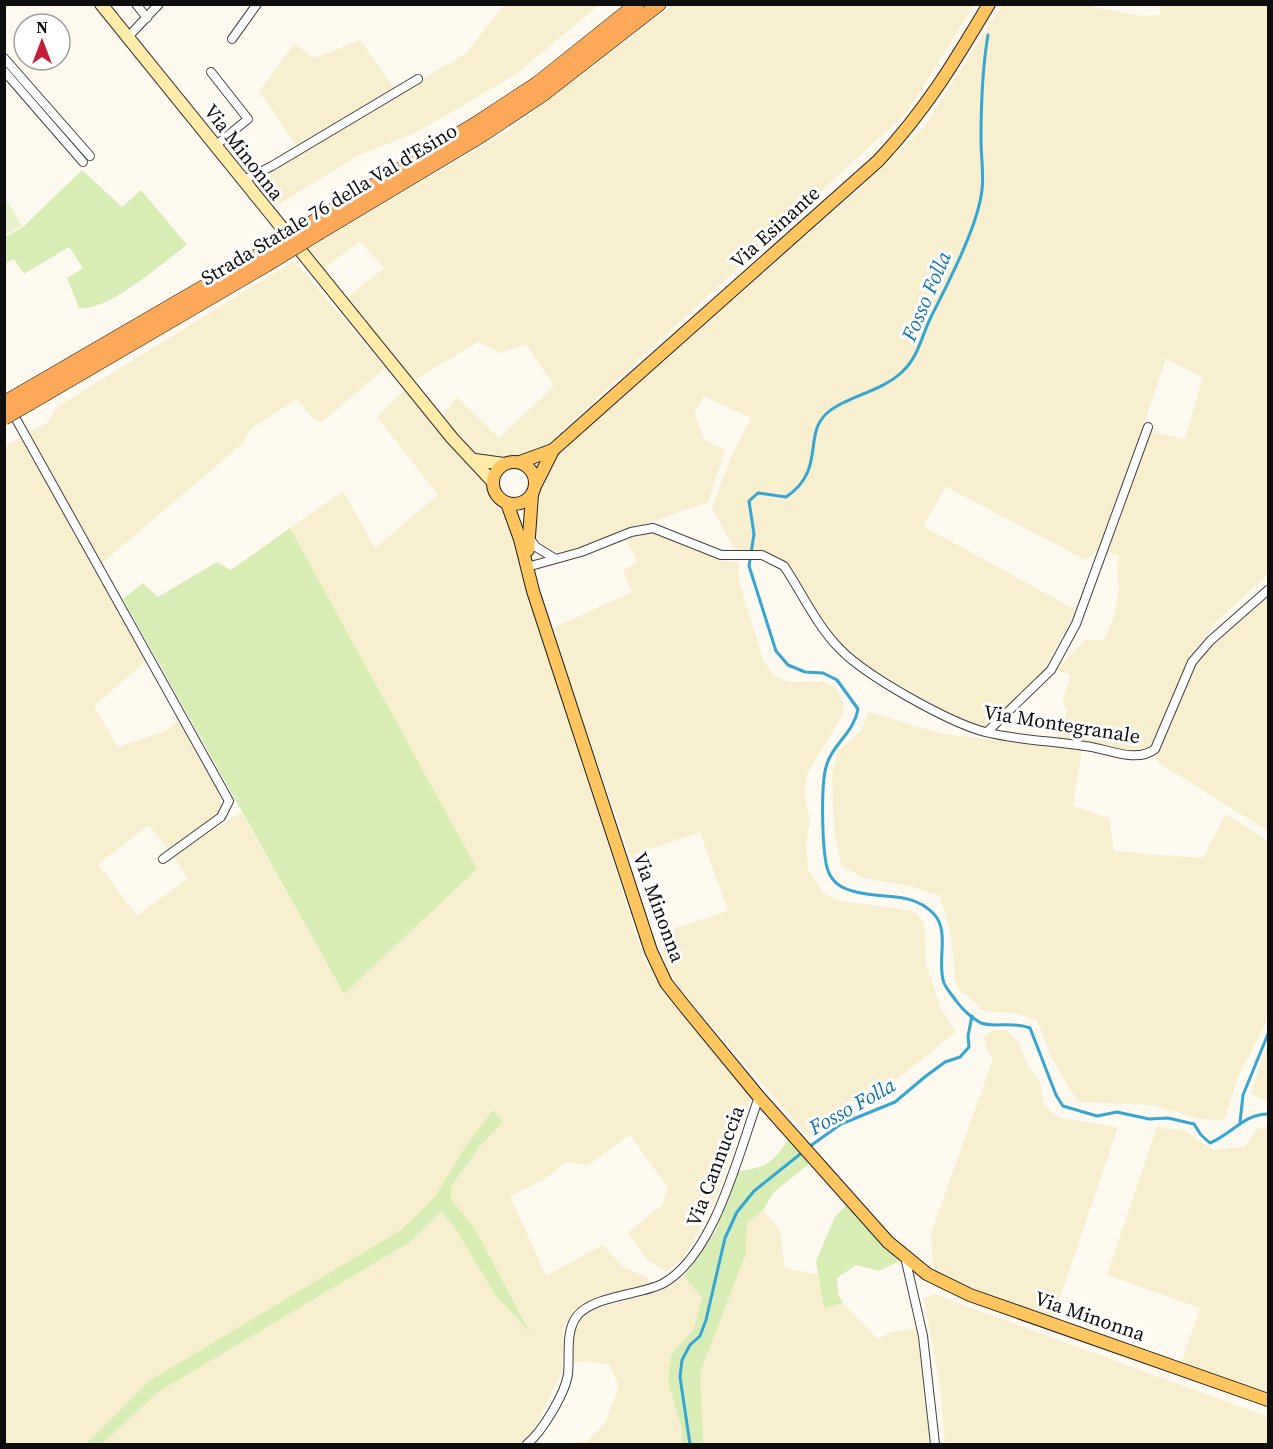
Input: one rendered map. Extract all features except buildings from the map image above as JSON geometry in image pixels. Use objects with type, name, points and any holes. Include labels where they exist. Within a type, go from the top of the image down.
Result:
[{"type":"highway","name":"Strada Statale 76 della Val d'Esino","points":[[318,227],[538,83],[593,42],[635,4]]},
{"type":"highway","name":"Strada Statale 76 della Val d'Esino","points":[[4,418],[26,397],[318,227],[482,135],[542,95],[659,4]]},
{"type":"highway","name":"Strada Statale 76 della Val d'Esino","points":[[4,401],[26,397]]},
{"type":"main road","name":"Via Minonna","points":[[101,4],[452,438],[475,460],[493,482]]},
{"type":"main road","name":"Via Esinante","points":[[520,462],[553,450],[878,161],[914,123],[942,84],[989,4]]},
{"type":"main road","name":"Via Esinante","points":[[534,490],[553,450]]},
{"type":"main road","points":[[475,460],[504,464],[520,462],[530,468],[534,490],[521,503],[507,503],[497,495],[493,482],[495,475],[504,464]]},
{"type":"main road","name":"Via Minonna","points":[[527,567],[528,536],[534,490]]},
{"type":"main road","name":"Via Minonna","points":[[507,503],[533,591],[651,951],[666,982],[759,1097],[888,1242],[927,1274],[970,1295],[1269,1400]]},
{"type":"street","points":[[136,4],[147,18]]},
{"type":"street","points":[[128,37],[159,4]]},
{"type":"street","points":[[232,39],[257,4]]},
{"type":"street","points":[[4,58],[87,159],[4,71]]},
{"type":"street","points":[[211,72],[248,119],[215,146]]},
{"type":"street","points":[[242,181],[272,166],[418,79]]},
{"type":"street","points":[[4,401],[229,801],[221,817],[163,859]]},
{"type":"street","points":[[987,732],[1051,670],[1072,632],[1148,427]]},
{"type":"street","name":"Via Montegranale","points":[[527,567],[581,552],[631,532],[653,528],[721,555],[771,557],[784,566],[839,648],[863,670],[959,723],[987,732],[1089,746],[1136,756],[1148,754],[1155,749],[1192,662],[1210,641],[1269,590]]},
{"type":"street","points":[[528,536],[536,547],[554,558]]},
{"type":"street","name":"Via Cannuccia","points":[[527,1444],[552,1411],[567,1377],[571,1327],[578,1314],[594,1305],[662,1284],[686,1265],[698,1251],[712,1227],[759,1097]]},
{"type":"street","points":[[905,1257],[923,1336],[935,1444]]},
{"type":"shaded area","points":[[504,5],[599,5],[515,75],[415,133],[359,155],[276,206],[259,187],[281,164],[466,53]]},
{"type":"shaded area","points":[[673,5],[974,5],[907,112],[543,448],[521,456],[485,458],[469,449],[442,416],[457,397],[499,438],[554,386],[526,344],[501,353],[478,342],[411,382],[345,299],[384,268],[360,241],[322,270],[307,249],[505,133]]},
{"type":"shaded area","points":[[1002,5],[1087,5],[1138,16],[1160,15],[1160,5],[1268,5],[1268,574],[1217,621],[1191,654],[1153,746],[1147,750],[1135,751],[1057,738],[1068,709],[1062,702],[1071,675],[1056,670],[1085,640],[1104,640],[1114,616],[1119,588],[1117,565],[1120,557],[1106,550],[1147,431],[1185,439],[1203,377],[1166,359],[1101,547],[1086,560],[946,487],[923,526],[1076,610],[1044,671],[986,729],[963,721],[856,660],[840,645],[789,565],[769,553],[736,553],[712,507],[732,455],[751,418],[704,396],[694,412],[704,439],[725,450],[708,502],[578,548],[557,552],[541,545],[536,534],[540,497],[556,457],[864,185],[924,127]]},
{"type":"shaded area","points":[[360,40],[396,90],[298,148],[259,91],[294,44],[315,58]]},
{"type":"shaded area","points":[[294,261],[385,368],[322,422],[312,417],[297,399],[250,429],[244,442],[101,564],[29,433],[47,423],[57,407]]},
{"type":"shaded area","points":[[404,390],[443,436],[488,480],[492,502],[507,516],[642,955],[663,989],[751,1096],[716,1198],[684,1258],[667,1271],[647,1260],[628,1232],[662,1205],[668,1188],[630,1135],[588,1165],[565,1162],[545,1179],[510,1196],[546,1276],[603,1245],[623,1267],[647,1277],[649,1283],[644,1287],[592,1300],[572,1313],[563,1328],[562,1372],[528,1440],[523,1444],[102,1444],[158,1392],[410,1242],[441,1212],[454,1226],[529,1329],[475,1229],[451,1199],[451,1188],[480,1146],[503,1122],[493,1110],[463,1150],[436,1195],[401,1230],[149,1381],[86,1444],[5,1444],[4,447],[22,437],[146,661],[94,706],[118,747],[163,732],[179,721],[219,793],[221,805],[217,817],[168,850],[149,825],[98,864],[137,916],[188,878],[173,856],[241,812],[344,994],[477,869],[290,528],[343,491],[375,548],[438,495],[377,417]]},
{"type":"shaded area","points":[[652,533],[722,561],[739,562],[739,581],[763,660],[774,676],[789,682],[823,682],[836,689],[843,702],[843,714],[807,774],[804,792],[810,820],[806,845],[808,869],[823,893],[837,900],[913,911],[924,922],[926,964],[940,1007],[956,1032],[886,1088],[850,1101],[809,1137],[679,989],[667,970],[658,934],[728,911],[700,832],[630,856],[564,667],[555,627],[632,592],[623,570],[638,562],[626,539]]},
{"type":"shaded area","points":[[1268,595],[1268,831],[1155,758],[1185,686],[1201,657]]},
{"type":"shaded area","points":[[869,712],[943,734],[1082,750],[1073,806],[1109,818],[1114,851],[1203,858],[1226,814],[1268,841],[1268,1018],[1239,1075],[1224,1120],[1201,1119],[1152,1105],[1078,1102],[1051,1057],[1037,1020],[1014,1013],[984,1011],[956,986],[951,934],[940,896],[911,886],[863,878],[841,865],[834,828],[832,776],[838,751],[861,731]]},
{"type":"shaded area","points":[[993,1030],[1006,1030],[1019,1043],[1027,1065],[1041,1084],[1043,1104],[1059,1118],[1118,1127],[1053,1318],[971,1289],[933,1268],[931,1233],[993,1059],[986,1047],[984,1037]]},
{"type":"shaded area","points":[[1268,1043],[1268,1102],[1251,1093]]},
{"type":"shaded area","points":[[1268,1126],[1268,1392],[1181,1364],[1200,1308],[1107,1275],[1157,1127],[1185,1131],[1213,1150],[1244,1147],[1258,1128]]},
{"type":"shaded area","points":[[763,1210],[780,1231],[785,1268],[819,1275],[824,1308],[843,1303],[878,1339],[891,1332],[917,1329],[931,1444],[703,1444],[700,1373],[746,1253],[747,1223]]},
{"type":"shaded area","points":[[684,1276],[702,1298],[694,1329],[671,1355],[668,1382],[682,1429],[682,1444],[535,1444],[586,1442],[605,1423],[619,1385],[609,1364],[573,1361],[574,1331],[581,1318],[596,1309],[664,1290]]},
{"type":"shaded area","points":[[934,1294],[1268,1417],[1268,1444],[945,1444],[941,1391],[924,1299]]},
{"type":"green space","points":[[82,170],[122,207],[141,190],[187,245],[119,295],[91,307],[79,308],[67,278],[83,268],[69,247],[24,274],[14,259],[5,264],[5,237],[23,227]]},
{"type":"green space","points":[[4,196],[22,226],[5,235],[4,235]]},
{"type":"green space","points":[[290,528],[477,869],[344,994],[123,599],[143,583],[158,597],[217,562],[231,570]]},
{"type":"green space","points":[[493,1110],[503,1122],[480,1146],[451,1187],[451,1199],[475,1229],[530,1332],[496,1296],[454,1226],[441,1212],[410,1242],[158,1392],[102,1444],[86,1444],[149,1381],[401,1230],[436,1195],[463,1150]]},
{"type":"green space","points":[[790,1137],[810,1163],[774,1192],[763,1210],[747,1223],[746,1253],[700,1373],[703,1444],[682,1444],[682,1429],[668,1382],[671,1355],[694,1329],[702,1298],[684,1276],[716,1230],[738,1171],[757,1168],[769,1162]]},
{"type":"green space","points":[[847,1204],[899,1261],[879,1271],[856,1265],[837,1278],[838,1294],[843,1303],[824,1308],[816,1261],[835,1217]]},
{"type":"waterway","name":"Fosso Folla","points":[[988,35],[982,87],[983,178],[979,204],[961,254],[916,353],[908,366],[893,379],[843,403],[826,414],[816,432],[806,476],[798,487],[786,497],[758,493],[749,501],[754,534],[749,566],[776,651],[788,665],[805,672],[823,673],[837,680],[858,709],[852,725],[829,759],[824,776],[823,822],[827,867],[832,879],[845,888],[866,894],[915,901],[933,913],[941,929],[941,966],[947,988],[962,1008],[981,1023],[1030,1028],[1056,1095],[1063,1106],[1097,1116],[1117,1112],[1149,1119],[1168,1118],[1194,1124],[1210,1143],[1252,1117],[1268,1114]]},
{"type":"waterway","name":"Fosso Folla","points":[[809,1147],[841,1124],[895,1102],[945,1062],[960,1057],[969,1047],[968,1036],[972,1016]]},
{"type":"waterway","points":[[1240,1122],[1243,1095],[1268,1034]]},
{"type":"waterway","name":"Fosso Folla","points":[[690,1444],[680,1377],[682,1360],[690,1345],[700,1336],[706,1320],[725,1238],[737,1212],[754,1191],[804,1151]]}]
